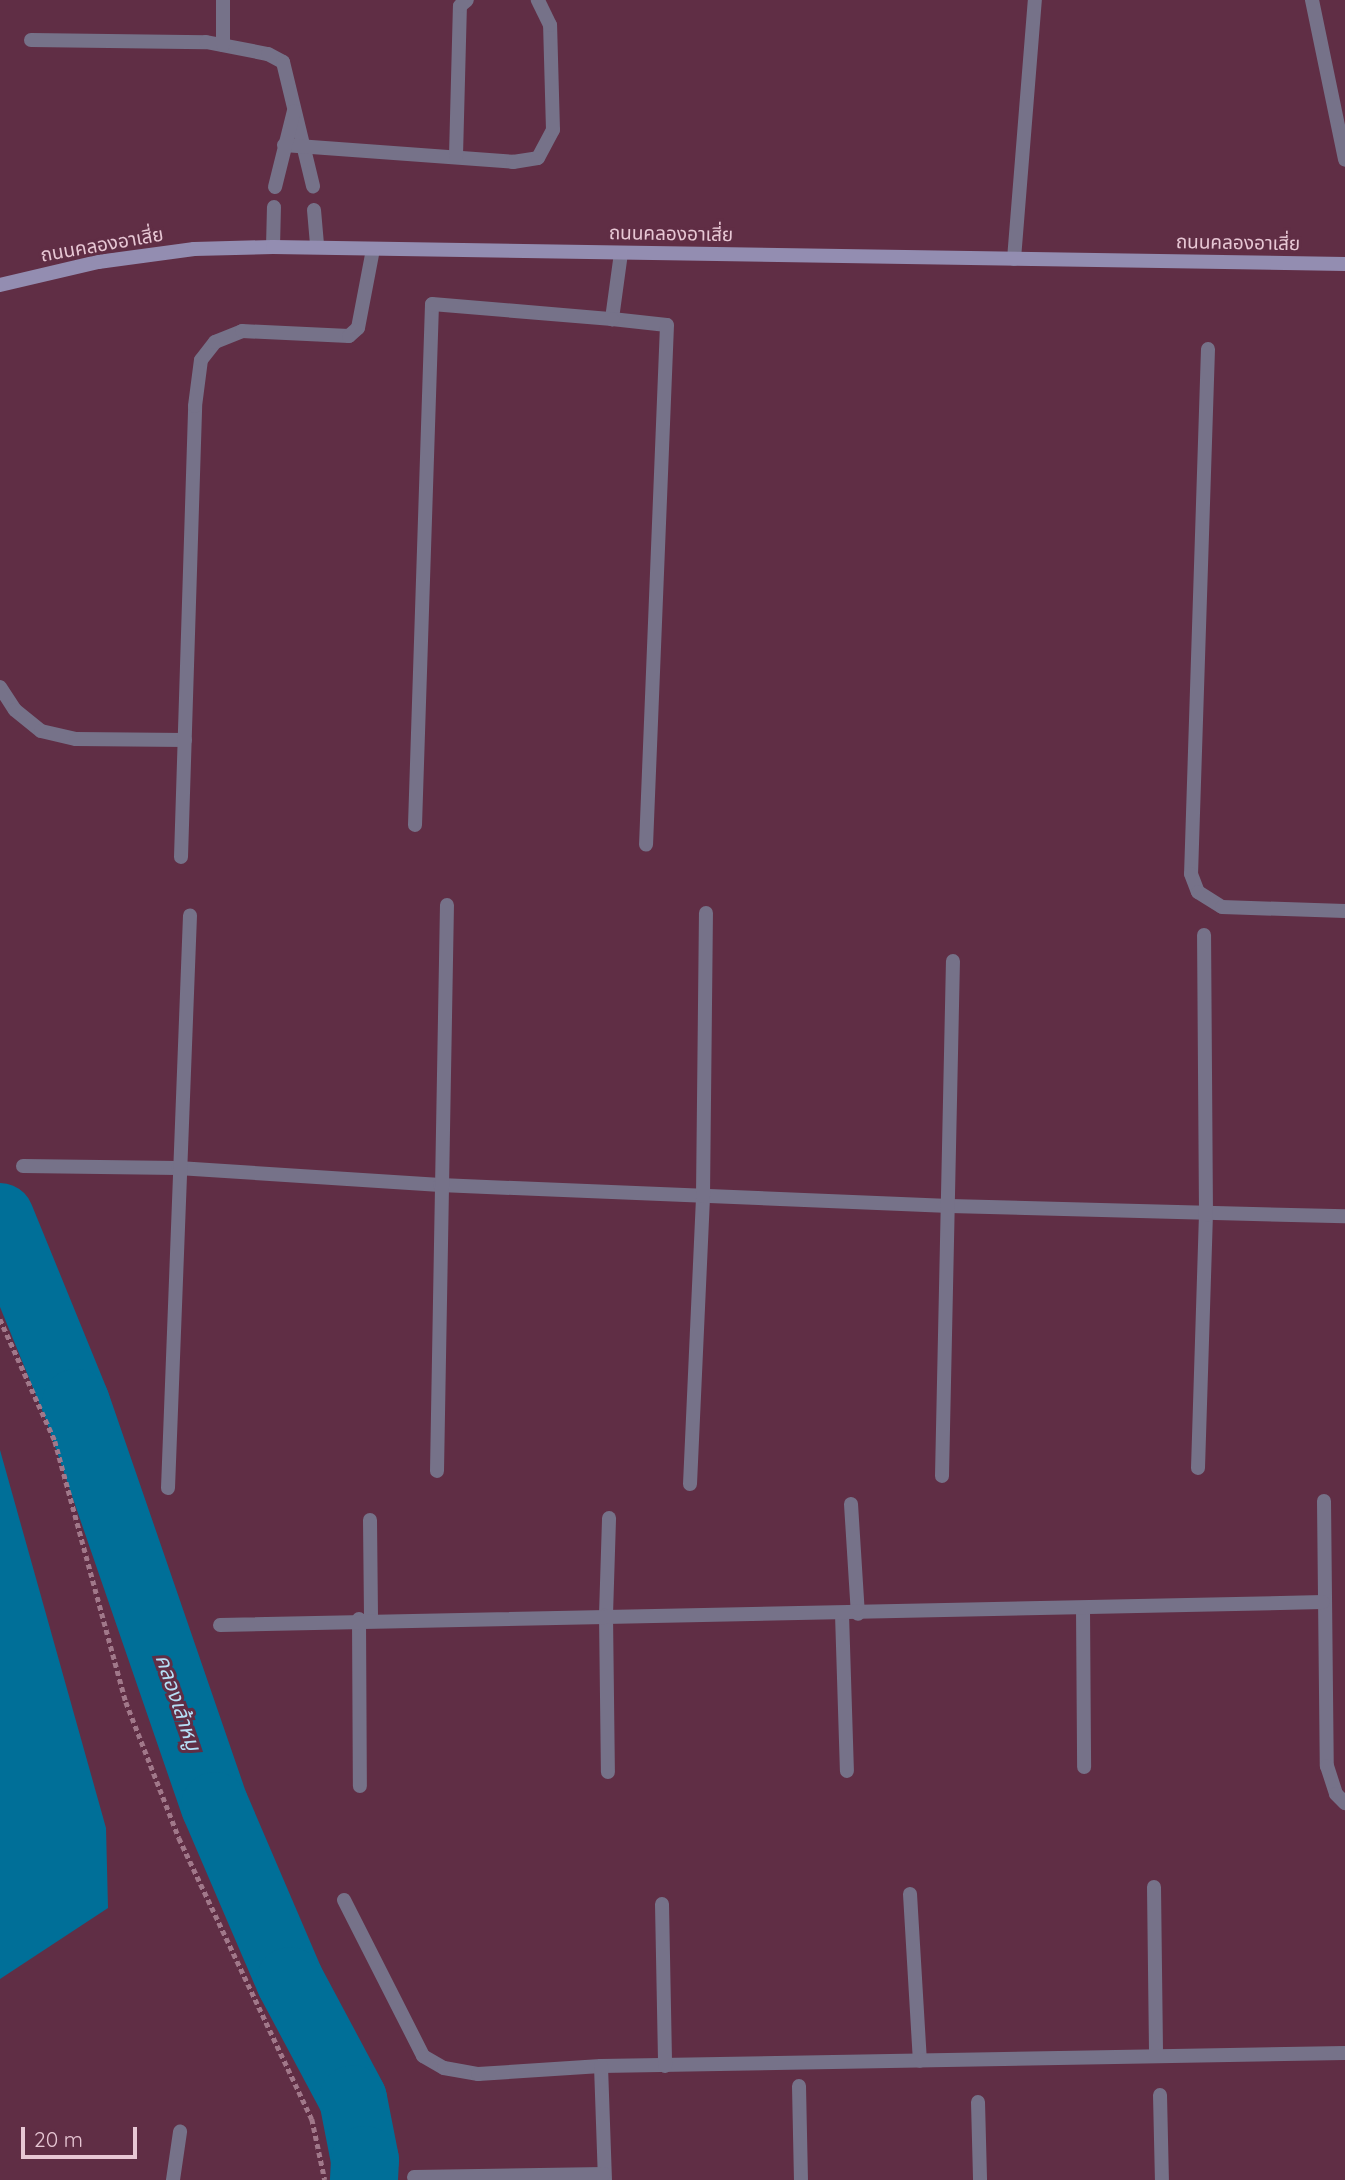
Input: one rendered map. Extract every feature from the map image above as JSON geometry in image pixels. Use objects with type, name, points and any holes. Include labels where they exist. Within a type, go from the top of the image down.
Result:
[{"type":"street","points":[[223,0],[223,45]]},
{"type":"street","points":[[456,156],[460,6],[467,0]]},
{"type":"street","points":[[284,145],[513,162],[538,158],[548,146],[553,130],[550,25],[538,0]]},
{"type":"street","points":[[1014,259],[1035,0]]},
{"type":"street","points":[[1312,0],[1345,160]]},
{"type":"street","points":[[31,40],[223,45],[268,54],[283,62],[313,186]]},
{"type":"street","points":[[275,187],[294,111]]},
{"type":"street","points":[[273,247],[274,207]]},
{"type":"street","points":[[314,210],[317,247]]},
{"type":"street","name":"ถนนคลองอาเสี่ย","points":[[0,285],[98,262],[194,249],[273,247],[1345,264]]},
{"type":"street","points":[[181,857],[195,406],[201,360],[215,342],[242,331],[349,336],[358,328],[373,249]]},
{"type":"street","points":[[612,319],[621,253]]},
{"type":"street","points":[[415,825],[432,304],[667,325],[646,845]]},
{"type":"street","points":[[1208,349],[1191,874],[1198,892],[1222,906],[1345,911]]},
{"type":"street","points":[[0,687],[15,710],[41,731],[76,739],[185,740]]},
{"type":"street","points":[[437,1471],[447,905]]},
{"type":"street","points":[[690,1484],[703,1196],[706,913]]},
{"type":"street","points":[[168,1488],[178,1168],[190,915]]},
{"type":"street","points":[[1198,1468],[1206,1215],[1204,935]]},
{"type":"street","points":[[942,1476],[950,1206],[953,961]]},
{"type":"street","points":[[23,1166],[178,1168],[440,1185],[950,1206],[1206,1215],[1345,1216]]},
{"type":"street","points":[[1324,1501],[1327,1766],[1336,1794],[1345,1803]]},
{"type":"street","points":[[851,1504],[858,1614]]},
{"type":"street","points":[[608,1772],[606,1615],[609,1518]]},
{"type":"street","points":[[360,1786],[370,1520]]},
{"type":"street","points":[[220,1625],[365,1619],[858,1614],[1324,1602]]},
{"type":"street","points":[[1083,1608],[1084,1767]]},
{"type":"street","points":[[842,1614],[847,1771]]},
{"type":"street","points":[[1154,1887],[1156,2056]]},
{"type":"street","points":[[910,1894],[920,2061]]},
{"type":"street","points":[[344,1900],[423,2056],[444,2068],[478,2074],[601,2066],[1345,2053]]},
{"type":"street","points":[[662,1904],[665,2066]]},
{"type":"street","points":[[414,2177],[604,2177],[601,2066]]},
{"type":"street","points":[[799,2086],[801,2180]]},
{"type":"street","points":[[1160,2095],[1162,2180]]},
{"type":"street","points":[[978,2102],[980,2180]]},
{"type":"street","points":[[173,2180],[180,2132]]},
{"type":"path","points":[[0,1319],[55,1441],[126,1702],[179,1838],[312,2119],[326,2180]]},
{"type":"water","points":[[0,1450],[106,1828],[108,1908],[0,1979]]},
{"type":"waterway","name":"คลองเล้าหมู","points":[[0,1217],[76,1403],[215,1806],[290,1981],[353,2099],[365,2160],[364,2180]]}]
